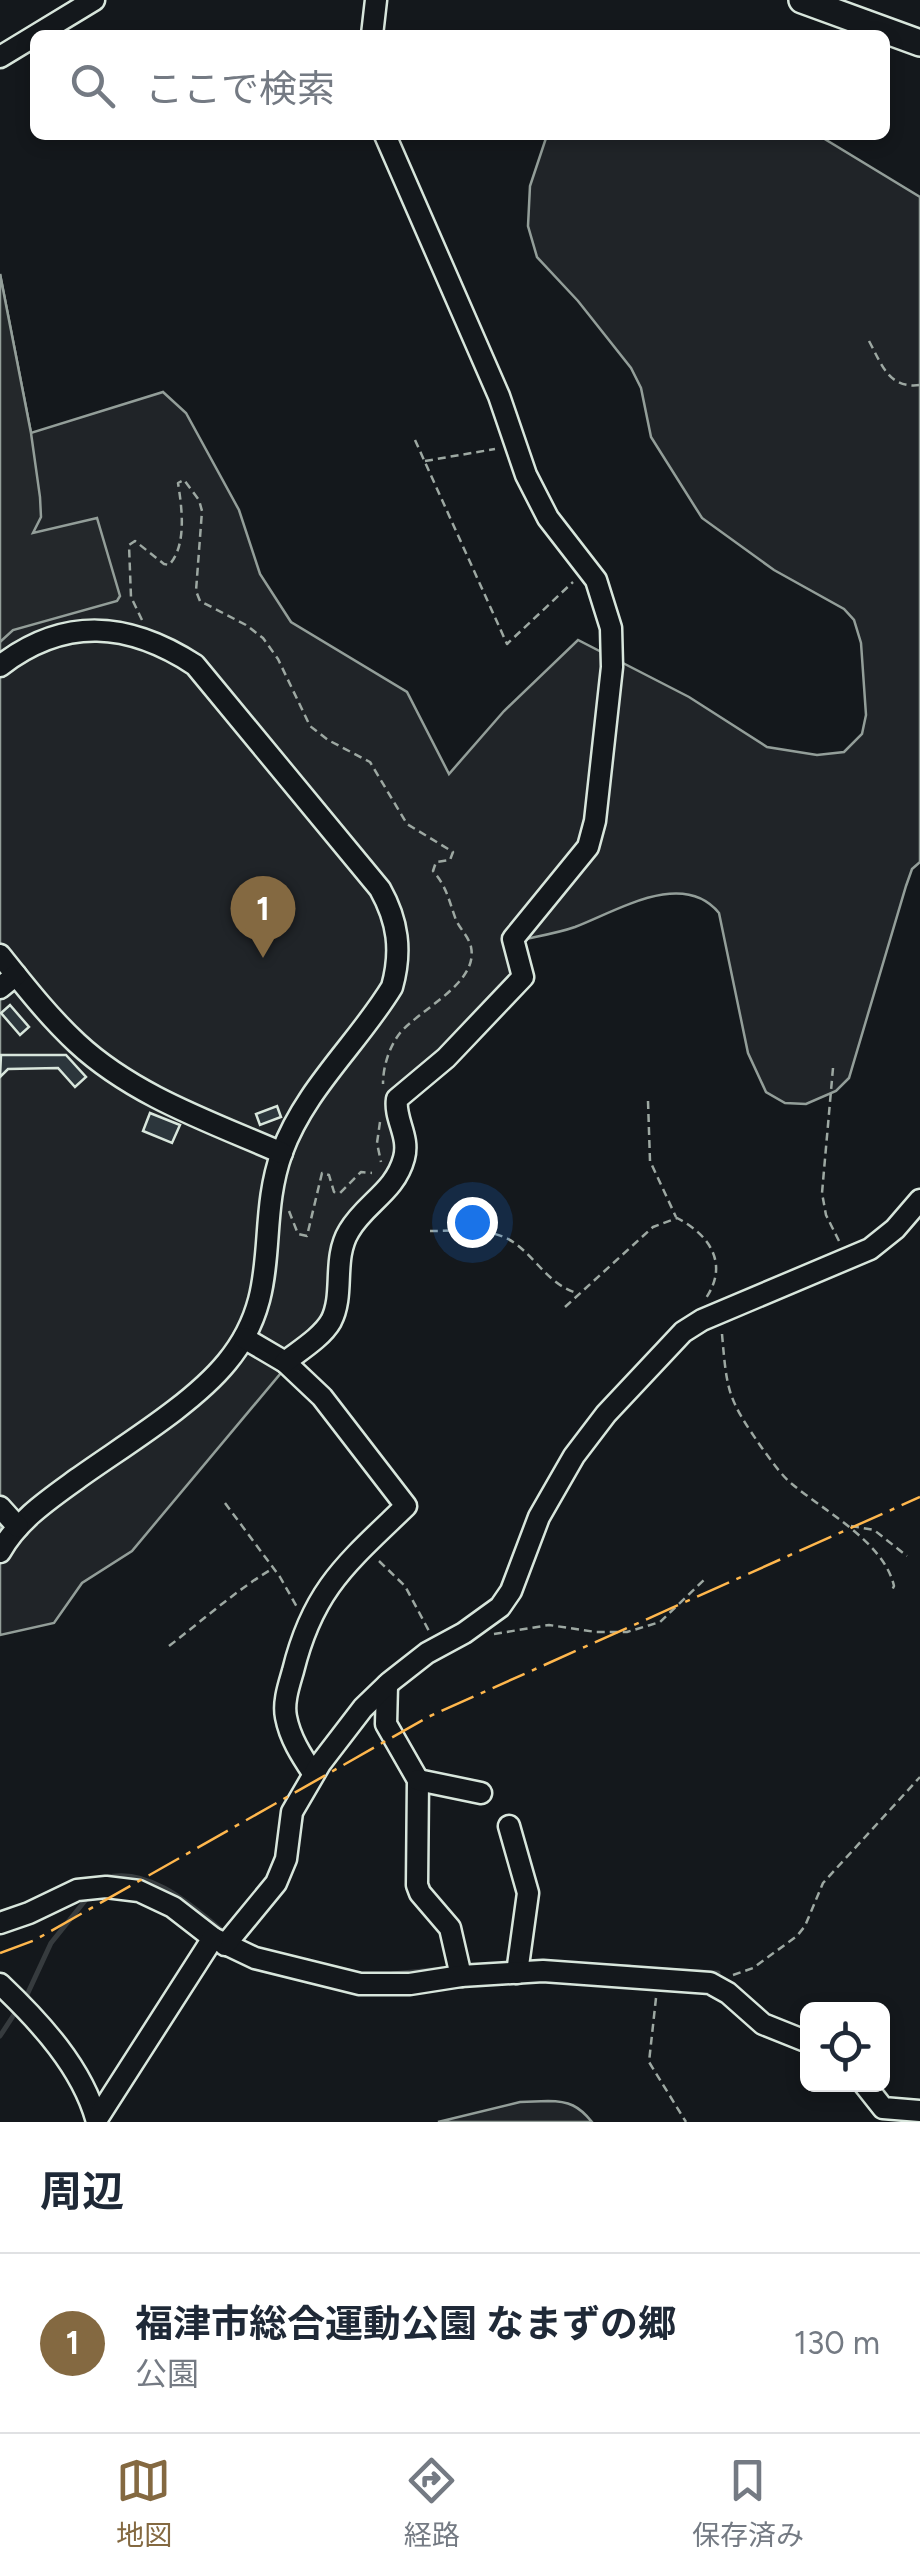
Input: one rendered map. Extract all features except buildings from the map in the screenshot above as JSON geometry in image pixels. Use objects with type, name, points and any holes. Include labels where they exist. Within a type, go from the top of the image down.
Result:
[{"type":"main road","points":[[802,0],[884,30]]},
{"type":"main road","points":[[890,32],[920,43]]},
{"type":"street","points":[[44,30],[94,0]]},
{"type":"street","points":[[373,30],[376,0]]},
{"type":"street","points":[[0,56],[30,38]]},
{"type":"street","points":[[286,1362],[330,1324],[347,1234],[387,1192],[399,1173],[406,1154],[406,1135],[396,1109],[397,1099],[446,1058],[523,977],[513,939],[588,848],[595,822],[612,666],[611,628],[596,580],[548,518],[526,475],[492,379],[388,140]]},
{"type":"street","points":[[0,666],[26,648],[73,631],[141,637],[195,665],[380,889],[392,911],[398,939],[398,966],[392,987],[296,1120],[282,1153],[270,1209],[266,1278],[258,1310],[244,1338],[208,1382],[55,1494],[18,1526],[0,1552]]},
{"type":"street","points":[[0,954],[8,981],[120,1076],[160,1100],[282,1153]]},
{"type":"street","points":[[96,2120],[219,1942],[276,1883],[286,1859],[292,1812],[313,1773],[363,1708],[387,1685],[438,1646],[500,1607],[511,1591],[539,1517],[574,1456],[606,1414],[711,1306],[870,1249],[920,1200]]},
{"type":"street","points":[[244,1338],[286,1362],[322,1398],[406,1506],[349,1560],[311,1614],[301,1640],[285,1709],[296,1747],[313,1773]]},
{"type":"street","points":[[0,1507],[18,1526]]},
{"type":"street","points":[[387,1685],[386,1724],[418,1780],[417,1885],[450,1928],[461,1976]]},
{"type":"street","points":[[418,1780],[481,1793]]},
{"type":"street","points":[[509,1826],[528,1893],[517,1973]]},
{"type":"street","points":[[0,1922],[97,1887],[138,1891],[173,1906],[219,1942],[280,1967],[360,1984],[410,1984],[517,1973],[597,1973],[659,1982],[690,1980],[721,1987],[763,2024],[800,2039]]},
{"type":"street","points":[[0,1984],[51,2038],[83,2086],[96,2120]]},
{"type":"street","points":[[871,2092],[884,2108],[920,2111]]},
{"type":"path","points":[[869,341],[890,380],[899,385],[920,385]]},
{"type":"path","points":[[415,440],[507,644],[587,569]]},
{"type":"path","points":[[425,462],[516,446]]},
{"type":"path","points":[[141,637],[142,616],[131,597],[129,584],[129,545],[135,542],[169,566],[173,562],[181,538],[178,483],[184,480],[202,511],[196,591],[200,602],[246,625],[262,638],[278,659],[310,726],[370,762],[408,824],[454,852],[450,860],[433,866],[433,872],[444,884],[457,922],[471,943],[470,967],[400,1034],[383,1068],[382,1090]]},
{"type":"path","points":[[833,1068],[822,1194],[826,1215],[850,1259]]},
{"type":"path","points":[[648,1101],[650,1161],[677,1218],[702,1238],[718,1266],[711,1306],[722,1330],[725,1376],[736,1413],[789,1482],[850,1526],[888,1568],[892,1592]]},
{"type":"path","points":[[270,1209],[289,1211],[298,1234],[307,1236],[322,1173],[328,1176],[334,1192],[340,1192],[361,1172],[375,1174],[381,1170],[377,1128],[381,1119]]},
{"type":"path","points":[[565,1307],[653,1228],[677,1218]]},
{"type":"path","points":[[430,1231],[478,1231],[506,1238],[564,1290],[579,1294]]},
{"type":"path","points":[[225,1503],[300,1612],[311,1614]]},
{"type":"path","points":[[850,1526],[874,1530],[907,1556]]},
{"type":"path","points":[[361,1550],[387,1567],[405,1586],[438,1646]]},
{"type":"path","points":[[169,1646],[246,1583],[273,1568]]},
{"type":"path","points":[[464,1633],[476,1636],[550,1625],[627,1632],[660,1622],[707,1576]]},
{"type":"path","points":[[721,1987],[734,1974],[753,1968],[797,1936],[806,1926],[824,1884],[920,1776]]},
{"type":"path","points":[[659,1982],[649,2062],[686,2122]]},
{"type":"shaded area","points":[[545,140],[826,140],[920,197],[920,862],[912,869],[906,886],[849,1078],[836,1091],[806,1104],[785,1103],[766,1092],[748,1053],[719,913],[704,900],[687,894],[649,898],[575,927],[521,940],[532,975],[402,1101],[412,1137],[349,1240],[342,1300],[132,1551],[82,1583],[54,1623],[0,1635],[0,274],[31,433],[163,392],[186,413],[239,510],[260,574],[291,622],[407,692],[449,774],[504,711],[578,640],[689,697],[767,747],[817,755],[844,752],[862,734],[866,715],[861,643],[854,620],[844,609],[774,570],[702,518],[651,437],[641,388],[631,368],[537,257],[528,226],[530,186]]},
{"type":"shaded area","points":[[0,274],[40,497],[41,517],[33,533],[97,518],[120,596],[117,601],[13,630],[0,642]]},
{"type":"shaded area","points":[[548,2101],[573,2106],[592,2122],[438,2122],[520,2102]]},
{"type":"waterway","points":[[299,1832],[303,1810]]},
{"type":"waterway","points":[[105,1878],[136,1877],[152,1882],[182,1899],[220,1929]]},
{"type":"waterway","points":[[26,1997],[51,1943],[88,1897]]},
{"type":"waterway","points":[[537,1962],[630,1967]]},
{"type":"waterway","points":[[393,1974],[442,1969]]},
{"type":"waterway","points":[[646,1969],[718,1973]]},
{"type":"waterway","points":[[0,2036],[17,2010]]},
{"type":"waterway","points":[[884,2092],[887,2097]]},
{"type":"power","points":[[0,1953],[35,1940],[428,1717],[920,1497]]},
{"type":"place","name":"福津市総合運動公園 なまずの郷","points":[[263,958]]}]
